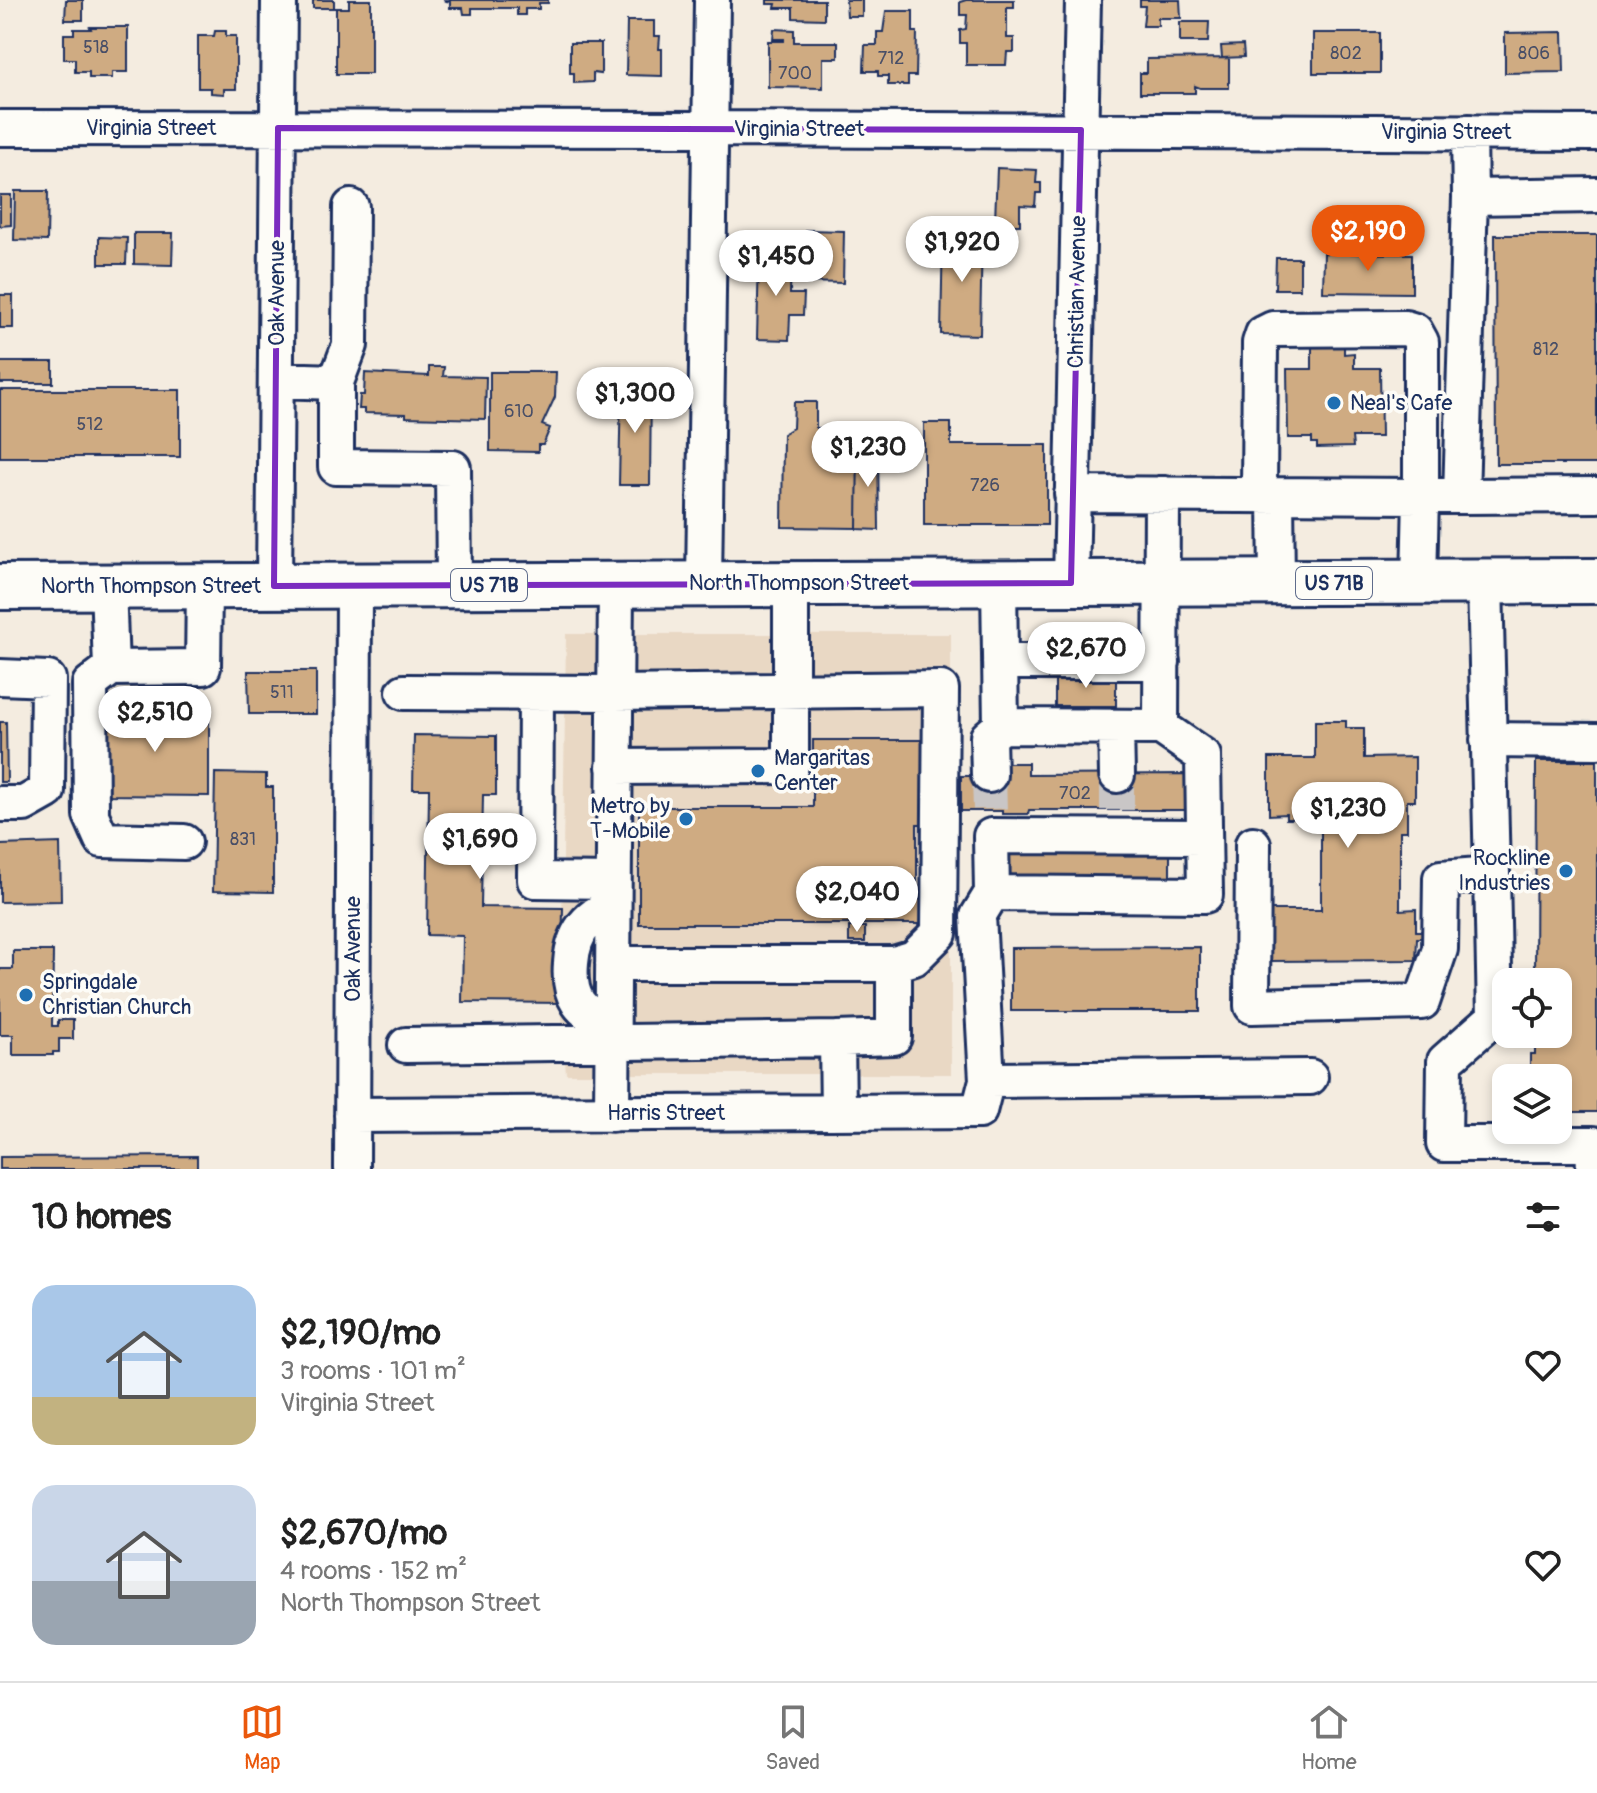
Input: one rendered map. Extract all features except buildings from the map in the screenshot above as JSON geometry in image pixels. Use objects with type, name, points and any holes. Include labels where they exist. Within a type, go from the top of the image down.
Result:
[{"type":"main road","name":"North Thompson Street","points":[[0,587],[1597,581]]},
{"type":"street","name":"Oak Avenue","points":[[274,586],[279,0]]},
{"type":"street","points":[[704,583],[712,0]]},
{"type":"street","name":"Christian Avenue","points":[[1071,583],[1083,0]]},
{"type":"street","name":"Virginia Street","points":[[0,128],[1597,133]]},
{"type":"street","points":[[1461,496],[1470,197],[1469,132]]},
{"type":"street","points":[[1470,197],[1597,195]]},
{"type":"street","points":[[351,207],[350,345],[336,382],[336,467],[453,468],[454,585]]},
{"type":"street","points":[[1277,583],[1268,495],[1260,343],[1263,334],[1273,329],[1405,328],[1415,331],[1421,342],[1419,583]]},
{"type":"street","points":[[276,380],[336,382]]},
{"type":"street","points":[[1072,494],[1597,495]]},
{"type":"street","points":[[1161,727],[1162,494]]},
{"type":"street","points":[[1485,581],[1495,1017],[1445,1061],[1444,1144],[1593,1144],[1594,1169]]},
{"type":"street","points":[[612,1114],[616,584]]},
{"type":"street","points":[[614,767],[791,766],[791,584]]},
{"type":"street","points":[[999,584],[1001,726]]},
{"type":"street","points":[[108,586],[111,668]]},
{"type":"street","points":[[184,842],[102,840],[91,815],[90,684],[111,668],[203,667],[204,586]]},
{"type":"street","name":"Oak Avenue","points":[[352,1169],[354,586]]},
{"type":"street","points":[[1000,662],[1162,662]]},
{"type":"street","points":[[0,677],[48,679],[47,791],[24,804],[0,804]]},
{"type":"street","points":[[404,692],[941,689],[939,933],[914,958],[894,964],[613,964]]},
{"type":"street","points":[[536,693],[535,880],[613,892]]},
{"type":"street","points":[[989,775],[988,737],[1001,726],[1161,727],[1203,756],[1205,895],[992,893]]},
{"type":"street","points":[[1116,727],[1117,775]]},
{"type":"street","points":[[1488,740],[1597,741]]},
{"type":"street","points":[[983,1095],[978,916],[992,893],[990,823],[1117,823],[1204,837]]},
{"type":"street","points":[[1253,844],[1252,1006],[1422,1002],[1440,949],[1441,878],[1492,874]]},
{"type":"street","points":[[612,1034],[585,1012],[571,990],[570,975],[572,945],[613,892]]},
{"type":"street","points":[[406,1045],[612,1034],[837,1039],[894,1037],[894,964]]},
{"type":"street","points":[[837,1039],[838,1112]]},
{"type":"street","name":"Harris Street","points":[[352,1115],[838,1112],[983,1095],[1310,1077]]},
{"type":"highlighted area","points":[[278,128],[1081,130],[1071,583],[274,586]]},
{"type":"shaded area","name":"Margaritas Center","points":[[566,634],[951,634],[951,1074],[566,1074],[561,1003]]},
{"type":"tunnel","points":[[989,775],[990,811]]},
{"type":"tunnel","points":[[1117,775],[1117,810]]},
{"type":"place","name":"Neal's Cafe","points":[[1334,403]]},
{"type":"place","name":"Margaritas Center","points":[[758,771]]},
{"type":"place","name":"Metro by T-Mobile","points":[[686,819]]},
{"type":"place","name":"Rockline Industries","points":[[1566,871]]},
{"type":"place","name":"Springdale Christian Church","points":[[26,995]]}]
